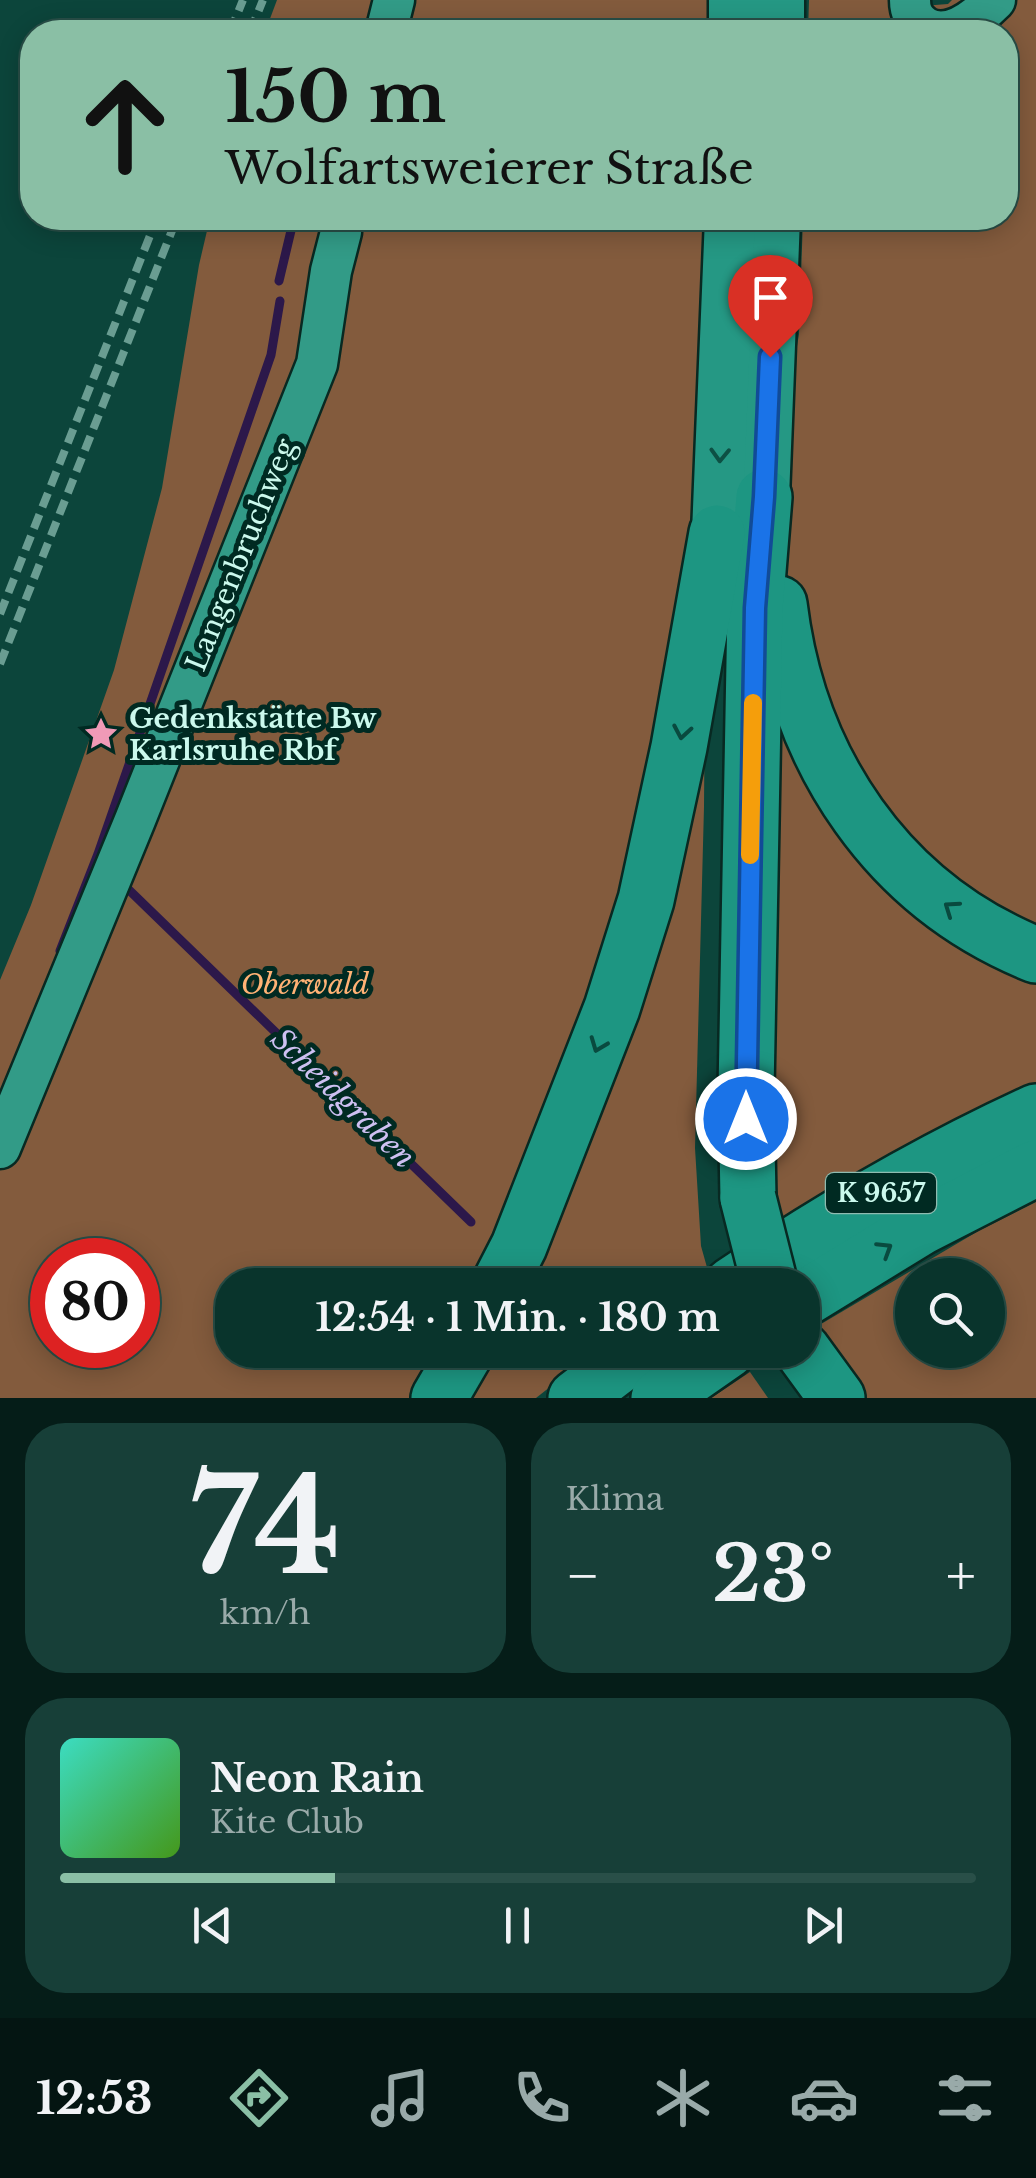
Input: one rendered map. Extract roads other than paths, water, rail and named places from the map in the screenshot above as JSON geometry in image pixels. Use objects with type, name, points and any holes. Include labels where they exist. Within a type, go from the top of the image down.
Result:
[{"type":"highway","points":[[764,497],[788,663],[802,712],[830,773],[876,841],[920,884],[979,926],[1036,955]]},
{"type":"highway","points":[[733,1268],[733,1209],[746,1090],[755,608],[764,497]]},
{"type":"highway","points":[[717,532],[723,686],[710,1168],[762,1268]]},
{"type":"highway","points":[[508,1268],[612,1008],[646,900],[680,746],[717,532]]},
{"type":"highway","name":"K 9657","points":[[760,1268],[906,1179],[1036,1112]]},
{"type":"highway","name":"K 9657","points":[[820,1289],[922,1227],[1036,1168]]},
{"type":"highway","points":[[439,1398],[456,1368]]},
{"type":"highway","points":[[576,1398],[615,1368]]},
{"type":"highway","points":[[660,1398],[702,1368]]},
{"type":"main road","points":[[717,532],[730,230]]},
{"type":"main road","points":[[764,497],[775,230]]},
{"type":"lane","points":[[972,20],[995,0]]},
{"type":"lane","name":"Langenbruchweg","points":[[0,1148],[317,364],[338,230]]},
{"type":"waterway","points":[[279,281],[291,230]]},
{"type":"waterway","points":[[60,951],[98,854],[271,355],[280,301]]},
{"type":"waterway","name":"Scheidgraben","points":[[129,890],[471,1222]]},
{"type":"railway","points":[[235,20],[243,0]]},
{"type":"railway","points":[[255,20],[263,0]]},
{"type":"railway","points":[[0,614],[152,230]]},
{"type":"railway","points":[[0,664],[172,230]]},
{"type":"place","name":"Gedenkstätte Bw Karlsruhe Rbf","points":[[101,734]]},
{"type":"park label","name":"Oberwald","points":[[305,984]]}]
